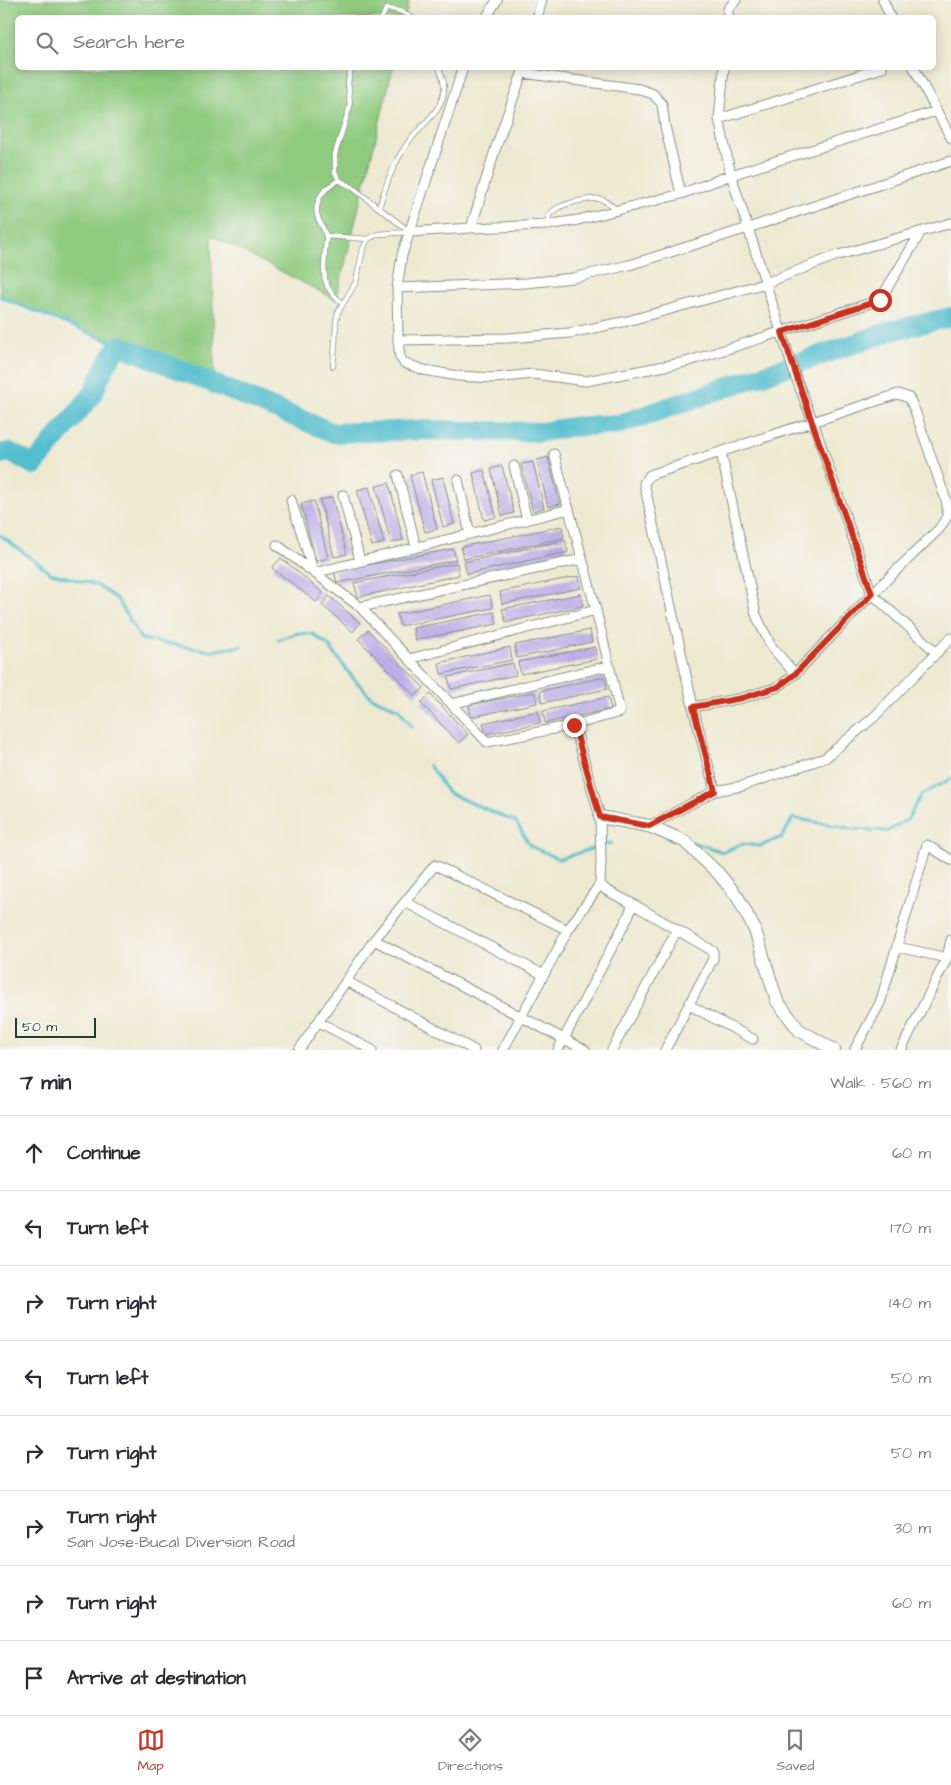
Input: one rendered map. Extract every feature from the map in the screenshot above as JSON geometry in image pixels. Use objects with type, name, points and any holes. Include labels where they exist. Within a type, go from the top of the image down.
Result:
[{"type":"main road","points":[[600,817],[649,826],[684,841],[718,873],[737,896],[755,930],[776,1001],[798,1030],[834,1050]]},
{"type":"street","points":[[488,15],[498,0]]},
{"type":"street","points":[[538,15],[542,0]]},
{"type":"street","points":[[728,15],[728,9],[736,0]]},
{"type":"street","points":[[882,0],[889,15]]},
{"type":"street","points":[[462,70],[402,255],[397,288],[398,340],[400,357],[404,363],[424,370],[458,376],[486,377],[533,374],[586,381],[686,362],[880,300],[921,232]]},
{"type":"street","points":[[472,228],[495,150],[523,70],[639,89],[653,94],[662,104],[664,126],[681,194]]},
{"type":"street","points":[[724,70],[720,119],[731,175],[796,378],[872,594],[936,653]]},
{"type":"street","points":[[720,119],[876,70]]},
{"type":"street","points":[[915,70],[951,138]]},
{"type":"street","points":[[410,232],[546,225],[578,220],[681,194],[731,175],[936,111]]},
{"type":"street","points":[[397,288],[526,283],[573,278],[629,265],[951,162]]},
{"type":"street","points":[[398,340],[508,338],[570,333],[627,321],[766,283],[835,256],[951,223]]},
{"type":"street","points":[[693,707],[742,698],[778,687],[795,674],[872,594],[939,529],[948,517],[947,503],[909,398],[898,394],[650,475],[644,483],[693,707],[715,791]]},
{"type":"street","points":[[720,452],[756,615],[771,646],[795,674]]},
{"type":"street","points":[[277,544],[360,607],[488,742],[574,725],[620,712],[596,610],[554,454]]},
{"type":"street","points":[[514,466],[527,520]]},
{"type":"street","points":[[398,475],[416,547]]},
{"type":"street","points":[[458,480],[470,534]]},
{"type":"street","points":[[343,495],[360,561]]},
{"type":"street","points":[[290,500],[314,573]]},
{"type":"street","points":[[314,573],[569,509]]},
{"type":"street","points":[[360,607],[582,559]]},
{"type":"street","points":[[409,659],[596,610]]},
{"type":"street","points":[[649,826],[715,791],[742,786],[824,758],[873,718],[951,638]]},
{"type":"street","points":[[451,704],[608,666]]},
{"type":"street","points":[[504,1050],[568,930],[600,884],[600,817],[574,725]]},
{"type":"street","points":[[855,1049],[880,1003],[927,845],[951,860]]},
{"type":"street","points":[[299,1050],[374,940],[435,865],[568,930]]},
{"type":"street","points":[[600,884],[606,890],[713,951],[713,959],[669,1049]]},
{"type":"street","points":[[405,902],[544,975]]},
{"type":"street","points":[[558,1050],[633,904]]},
{"type":"street","points":[[612,1050],[677,930]]},
{"type":"street","points":[[374,940],[585,1050]]},
{"type":"street","points":[[902,1050],[946,958],[951,940]]},
{"type":"street","points":[[898,947],[946,958]]},
{"type":"street","points":[[346,981],[474,1050]]},
{"type":"street","points":[[689,1006],[752,1039]]},
{"type":"street","points":[[319,1022],[372,1050]]},
{"type":"lane","points":[[383,15],[386,9],[390,8],[407,15]]},
{"type":"lane","points":[[351,70],[348,82],[350,106],[335,154],[335,172],[339,180],[353,188],[410,232]]},
{"type":"lane","points":[[379,208],[386,182],[405,146],[443,99],[444,85],[440,70]]},
{"type":"lane","points":[[339,180],[326,189],[317,203],[318,222],[326,236],[325,278],[332,295],[343,303]]},
{"type":"lane","points":[[546,225],[548,216],[552,211],[576,202],[595,198],[603,200],[617,210]]},
{"type":"lane","points":[[326,236],[368,239],[385,233],[410,232]]},
{"type":"lane","points":[[333,366],[336,345],[336,321],[343,303],[356,282],[363,249],[368,239]]},
{"type":"green space","points":[[0,0],[409,0],[406,15],[15,15],[15,70],[393,70],[336,300],[211,235],[215,384],[0,297]]},
{"type":"building","points":[[548,457],[560,504],[548,507],[537,460]]},
{"type":"building","points":[[533,462],[544,508],[533,511],[521,464]]},
{"type":"building","points":[[502,466],[514,513],[502,516],[491,469]]},
{"type":"building","points":[[484,470],[496,517],[484,520],[473,473]]},
{"type":"building","points":[[422,472],[437,529],[425,532],[410,475]]},
{"type":"building","points":[[443,477],[454,524],[443,527],[431,480]]},
{"type":"building","points":[[389,483],[403,540],[391,543],[376,486]]},
{"type":"building","points":[[369,487],[384,543],[372,546],[357,490]]},
{"type":"building","points":[[332,497],[347,554],[334,557],[320,500]]},
{"type":"building","points":[[314,501],[328,558],[316,561],[301,504]]},
{"type":"building","points":[[562,526],[564,538],[464,559],[461,547]]},
{"type":"building","points":[[565,540],[568,552],[467,574],[464,562]]},
{"type":"building","points":[[453,549],[456,560],[337,583],[334,571]]},
{"type":"building","points":[[281,558],[323,593],[316,602],[272,568]]},
{"type":"building","points":[[457,563],[459,575],[358,597],[354,583]]},
{"type":"building","points":[[579,576],[581,588],[502,604],[500,592]]},
{"type":"building","points":[[581,594],[583,606],[506,622],[502,609]]},
{"type":"building","points":[[490,595],[493,608],[400,626],[397,614]]},
{"type":"building","points":[[329,596],[360,623],[353,632],[322,605]]},
{"type":"building","points":[[494,612],[497,624],[415,640],[413,628]]},
{"type":"building","points":[[368,630],[424,688],[415,696],[358,639]]},
{"type":"building","points":[[590,630],[592,642],[517,658],[515,645]]},
{"type":"building","points":[[510,647],[512,660],[441,674],[439,663]]},
{"type":"building","points":[[595,647],[597,659],[521,674],[518,662]]},
{"type":"building","points":[[513,663],[516,675],[451,689],[448,677]]},
{"type":"building","points":[[605,677],[607,689],[542,703],[540,691]]},
{"type":"building","points":[[534,692],[537,703],[471,717],[469,705]]},
{"type":"building","points":[[430,694],[468,734],[459,743],[421,703]]},
{"type":"building","points":[[608,697],[611,709],[545,723],[543,711]]},
{"type":"building","points":[[538,711],[540,723],[486,734],[483,723]]},
{"type":"waterway","points":[[0,297],[119,345]]},
{"type":"waterway","points":[[0,454],[9,452],[34,465],[92,395],[106,365],[119,345],[334,433],[423,430],[542,432],[571,427],[620,424],[894,330],[951,317]]},
{"type":"waterway","points":[[0,535],[51,573],[96,585],[117,599],[141,639],[212,651],[241,646]]},
{"type":"waterway","points":[[278,640],[298,633],[313,634],[329,646],[352,677],[371,697],[399,709],[412,727]]},
{"type":"waterway","points":[[429,765],[448,793],[516,822],[530,846],[559,859],[611,843]]},
{"type":"waterway","points":[[692,842],[723,852],[742,844],[760,846],[782,837],[793,818],[853,829],[888,831],[908,819],[921,795],[951,779]]},
{"type":"route","points":[[574,725],[600,817],[649,826],[715,791],[693,707],[742,698],[778,687],[795,674],[872,594],[796,378],[782,332],[880,300]]}]
